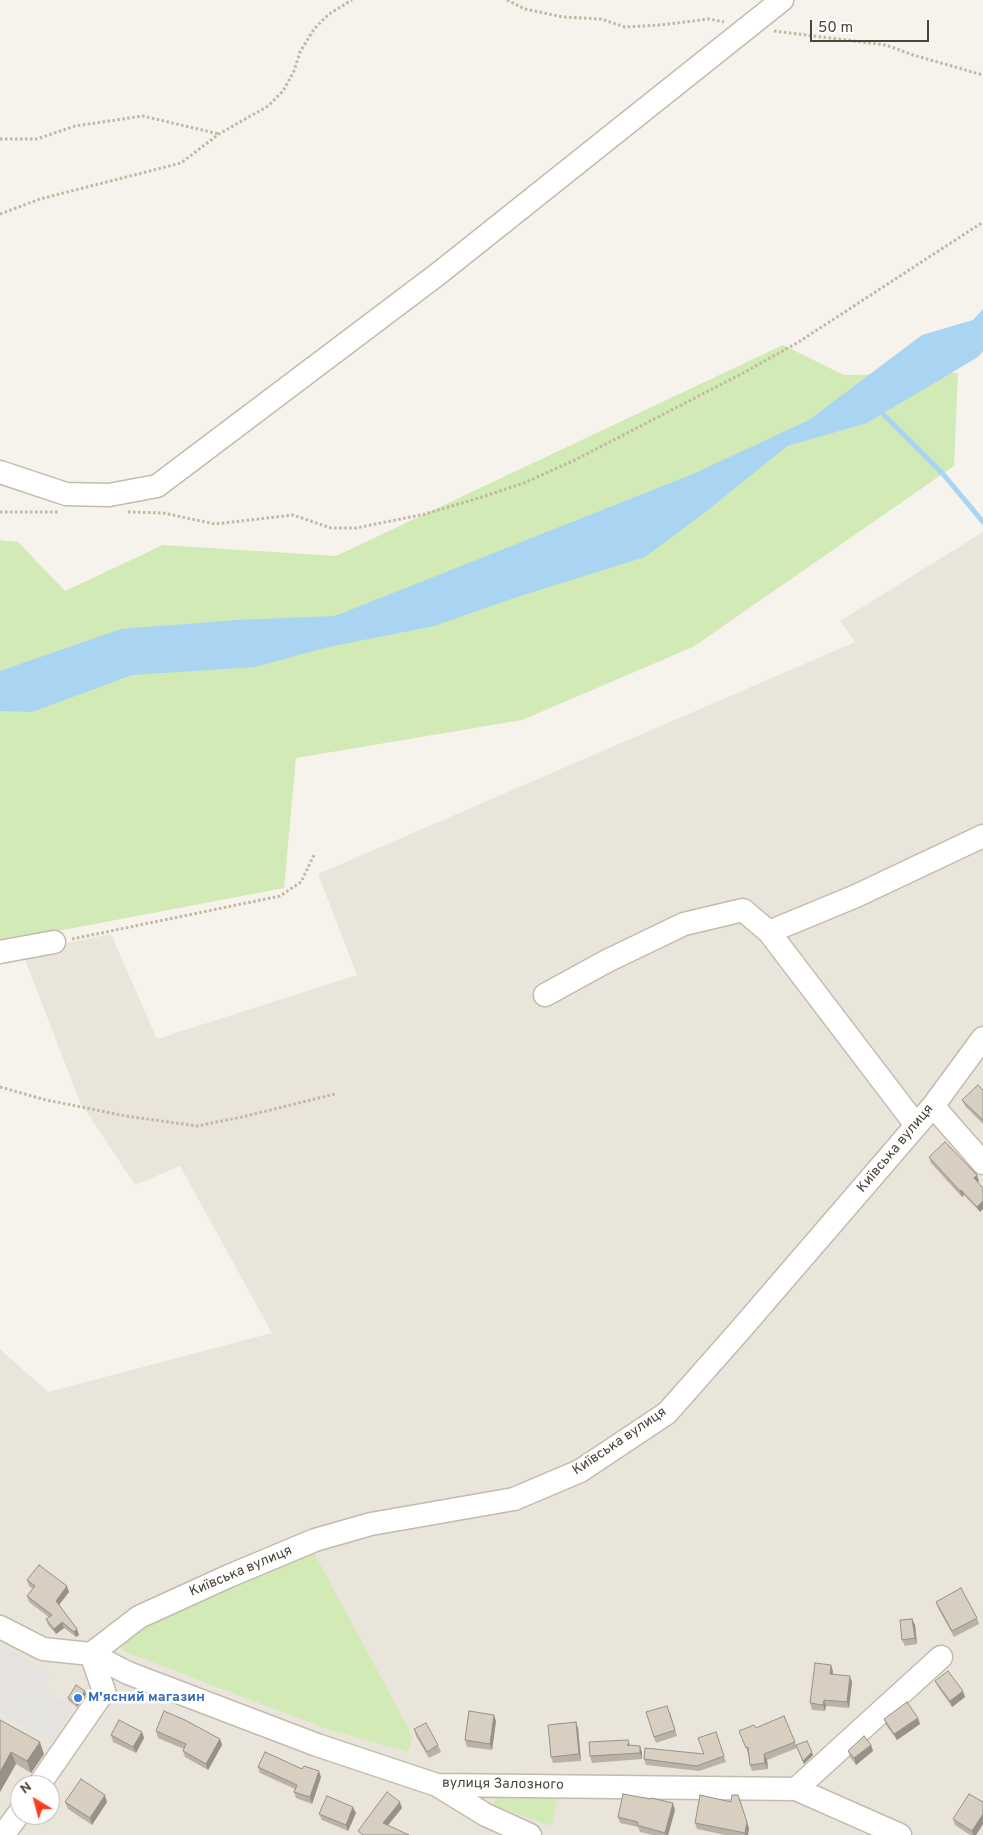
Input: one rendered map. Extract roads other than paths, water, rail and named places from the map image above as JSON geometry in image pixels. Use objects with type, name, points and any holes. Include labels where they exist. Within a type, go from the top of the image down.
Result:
[{"type":"street","points":[[0,472],[66,494],[109,495],[158,486],[438,274],[782,0]]},
{"type":"street","points":[[768,932],[856,896],[983,836]]},
{"type":"street","points":[[545,995],[607,961],[684,924],[743,910],[768,932],[916,1126]]},
{"type":"street","points":[[0,952],[54,942]]},
{"type":"street","name":"Київська вулиця","points":[[91,1654],[139,1617],[315,1540],[371,1524],[514,1499],[580,1471],[667,1413],[916,1126],[983,1038]]},
{"type":"street","points":[[932,1106],[983,1163]]},
{"type":"street","points":[[0,1627],[43,1650],[91,1654],[104,1691],[46,1775]]},
{"type":"street","name":"вулиця Залозного","points":[[91,1654],[128,1673],[317,1745],[437,1785],[796,1789],[900,1835]]},
{"type":"street","points":[[796,1789],[941,1657]]},
{"type":"street","points":[[437,1785],[486,1815],[530,1835]]},
{"type":"water","points":[[983,309],[983,351],[978,357],[867,423],[787,446],[708,510],[645,557],[517,597],[434,626],[328,647],[255,667],[132,675],[32,712],[0,711],[0,671],[121,629],[237,620],[335,616],[693,474],[809,420],[922,335],[973,320]]},
{"type":"waterway","points":[[883,414],[943,474],[983,522]]},
{"type":"place","name":"М'ясний магазин","points":[[78,1698]]}]
